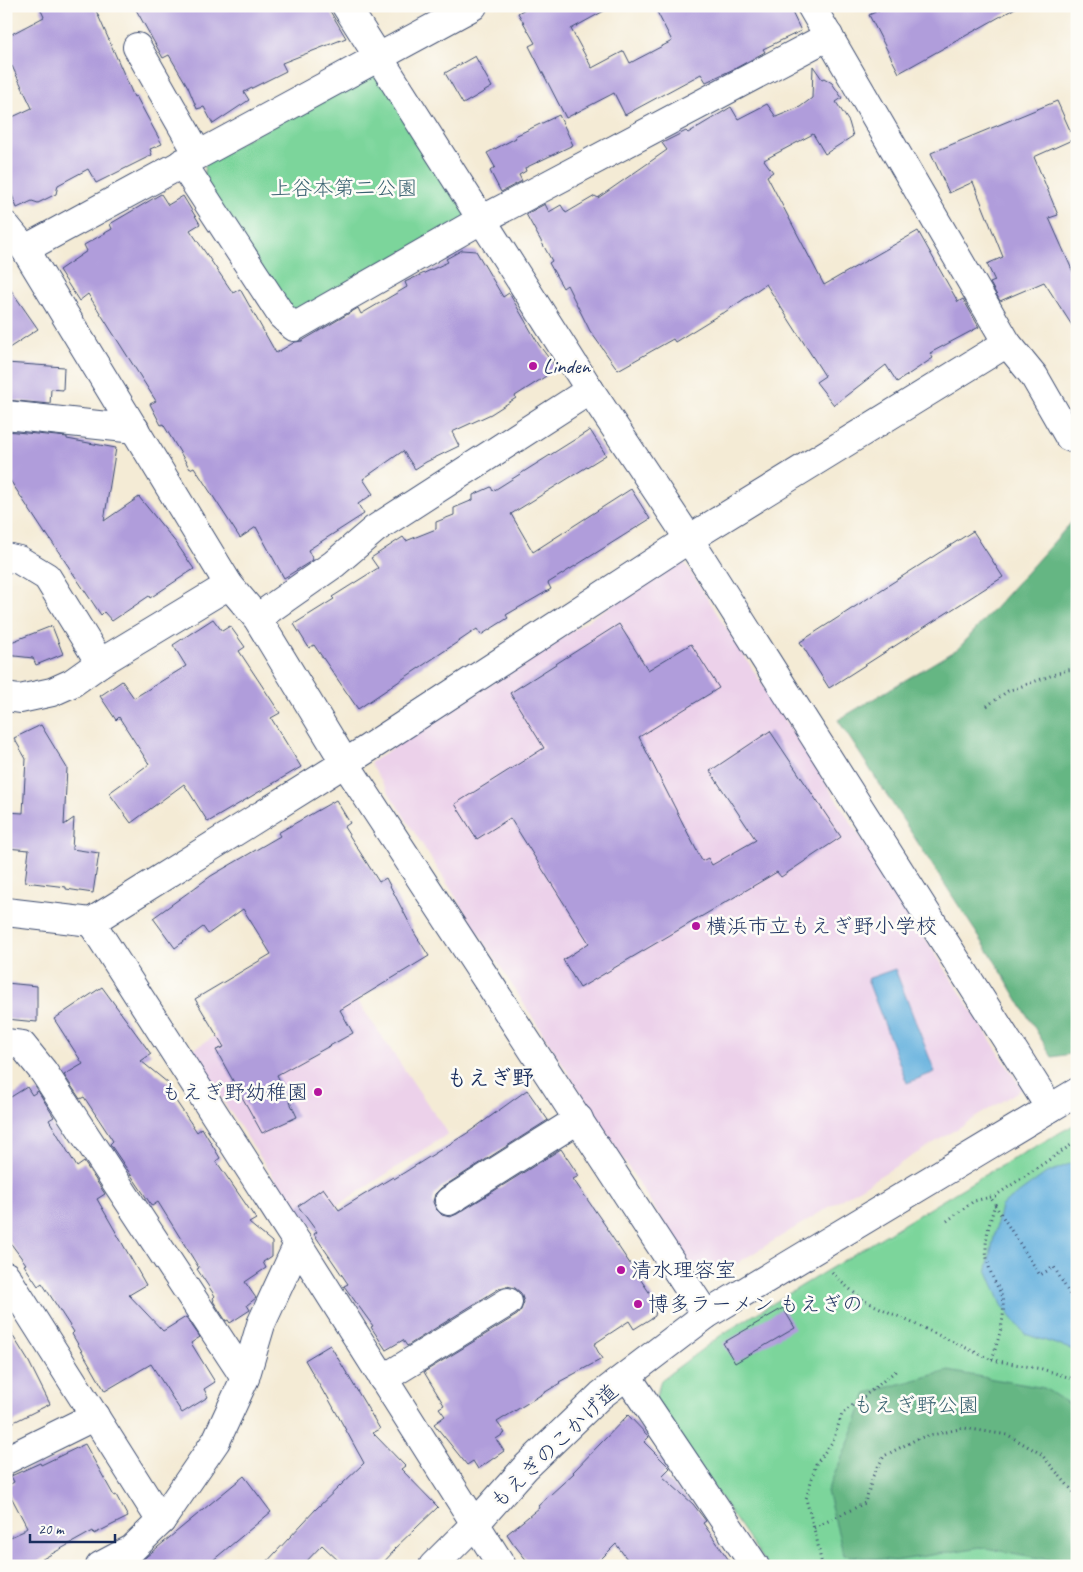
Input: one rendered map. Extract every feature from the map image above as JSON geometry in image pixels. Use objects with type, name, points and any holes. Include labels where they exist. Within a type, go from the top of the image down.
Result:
[{"type":"street","points":[[346,6],[590,390],[689,540],[1050,1108]]},
{"type":"street","points":[[25,248],[473,6]]},
{"type":"street","points":[[811,6],[1007,343],[1034,376],[1070,437],[1077,440]]},
{"type":"street","points":[[137,47],[190,159],[282,316],[294,326],[481,220],[829,36]]},
{"type":"street","points":[[6,226],[25,248],[229,585],[257,618],[345,764],[706,1315]]},
{"type":"street","points":[[6,912],[91,922],[345,764],[689,540],[1007,343]]},
{"type":"street","points":[[257,618],[334,564],[376,529],[590,390]]},
{"type":"street","points":[[6,414],[135,429]]},
{"type":"street","points":[[6,558],[20,560],[47,577],[100,663]]},
{"type":"street","points":[[6,697],[20,699],[52,692],[72,684],[100,663],[229,585]]},
{"type":"street","points":[[91,922],[502,1566]]},
{"type":"street","points":[[6,1043],[22,1045],[43,1071],[245,1378]]},
{"type":"street","name":"もえぎのこかげ道","points":[[433,1566],[475,1524],[525,1468],[601,1395],[706,1315],[1077,1092]]},
{"type":"street","points":[[449,1201],[579,1119]]},
{"type":"street","points":[[100,1566],[132,1549],[161,1521],[216,1441],[245,1378],[261,1324],[298,1244]]},
{"type":"street","points":[[6,1276],[161,1521]]},
{"type":"street","points":[[383,1379],[508,1302]]},
{"type":"street","points":[[627,1376],[755,1566]]},
{"type":"street","points":[[6,1460],[95,1416]]},
{"type":"path","points":[[987,706],[1008,691],[1067,670],[1077,669]]},
{"type":"path","points":[[947,1221],[974,1201],[995,1196],[1077,1142]]},
{"type":"path","points":[[990,1197],[1040,1275],[1054,1267],[1077,1307]]},
{"type":"path","points":[[992,1360],[1003,1320],[1002,1299],[991,1272],[986,1252],[986,1238],[995,1204]]},
{"type":"path","points":[[830,1271],[864,1300],[992,1360],[1042,1369],[1077,1380]]},
{"type":"path","points":[[822,1566],[806,1499],[816,1464],[833,1441],[842,1414],[897,1370]]},
{"type":"path","points":[[814,1528],[865,1502],[873,1476],[884,1456],[919,1438],[964,1428],[1008,1435],[1040,1454],[1077,1496]]},
{"type":"shaded area","name":"横浜市立もえぎ野小学校","points":[[682,559],[1022,1089],[726,1270],[691,1265],[370,763]]},
{"type":"shaded area","name":"もえぎ野幼稚園","points":[[334,966],[448,1134],[306,1226],[190,1051]]},
{"type":"green space","name":"上谷本第二公園","points":[[380,59],[472,225],[305,312],[287,307],[204,181],[205,164]]},
{"type":"green space","points":[[1077,516],[1077,1050],[1071,1054],[1052,1057],[996,963],[838,720],[959,648]]},
{"type":"green space","name":"もえぎ野公園","points":[[1077,1123],[1077,1566],[767,1566],[655,1401],[661,1380],[724,1333],[981,1177]]},
{"type":"green space","points":[[948,1371],[1044,1388],[1077,1409],[1077,1565],[980,1547],[895,1561],[844,1555],[827,1491],[848,1444],[867,1393]]},
{"type":"water","points":[[895,969],[935,1072],[907,1083],[867,979]]},
{"type":"water","points":[[1077,1161],[1077,1351],[1025,1334],[1002,1305],[987,1269],[1001,1206],[1045,1174]]},
{"type":"building","points":[[39,6],[94,6],[134,97],[136,96],[162,144],[150,149],[152,155],[96,183],[88,169],[58,185],[56,194],[38,203],[32,201],[17,208],[10,190],[6,190],[6,120],[32,108],[12,66],[6,68],[6,37],[44,17]]},
{"type":"building","points":[[134,6],[327,6],[346,38],[282,63],[286,71],[244,92],[249,100],[213,124],[204,107],[197,109],[188,87],[169,55],[163,58]]},
{"type":"building","points":[[530,6],[613,6],[571,29],[592,68],[624,51],[630,63],[672,41],[654,6],[789,6],[801,31],[763,49],[765,52],[738,67],[706,82],[701,74],[625,115],[614,93],[566,118],[529,46],[535,43],[518,13]]},
{"type":"building","points":[[888,6],[1019,6],[899,73],[869,15]]},
{"type":"building","points":[[475,56],[492,87],[463,104],[445,73]]},
{"type":"building","points":[[813,66],[822,79],[824,78],[832,83],[842,98],[836,102],[849,122],[853,136],[825,154],[813,134],[764,160],[773,172],[767,176],[824,285],[918,231],[958,302],[963,299],[979,327],[930,353],[933,358],[897,382],[886,365],[834,405],[816,382],[825,376],[766,284],[722,314],[675,342],[673,339],[618,370],[590,331],[567,285],[563,288],[549,263],[552,261],[526,214],[545,204],[549,212],[561,205],[566,213],[595,196],[598,198],[667,150],[662,143],[686,131],[688,133],[731,107],[738,119],[767,104],[776,117],[800,107],[812,98]]},
{"type":"building","points":[[1057,101],[1074,139],[1034,157],[1058,215],[1049,218],[1077,281],[1077,333],[1044,282],[1000,301],[990,283],[995,281],[987,264],[1003,257],[973,182],[949,193],[931,153]]},
{"type":"building","points":[[559,115],[573,145],[525,168],[526,171],[519,175],[522,181],[501,192],[490,171],[495,167],[487,153],[516,138],[515,136]]},
{"type":"building","points":[[161,194],[168,205],[183,196],[200,224],[190,230],[233,293],[240,289],[276,353],[295,342],[302,341],[358,308],[361,314],[407,287],[405,282],[448,262],[446,259],[462,250],[476,251],[503,297],[509,293],[539,345],[557,369],[491,414],[452,432],[459,446],[415,469],[403,451],[363,479],[373,494],[358,504],[364,514],[308,550],[313,560],[284,578],[256,527],[240,538],[194,467],[190,469],[163,424],[161,425],[150,404],[156,401],[88,294],[79,301],[59,270],[87,251],[84,245],[112,229],[110,224]]},
{"type":"building","points":[[6,283],[38,329],[6,350]]},
{"type":"building","points":[[6,363],[64,367],[63,390],[51,389],[50,404],[6,400]]},
{"type":"building","points":[[590,430],[606,455],[511,514],[533,552],[631,489],[650,519],[548,583],[551,589],[506,615],[508,618],[481,635],[477,629],[358,709],[314,645],[309,648],[294,624],[378,568],[371,558],[403,537],[406,541],[436,529],[436,522],[454,515],[454,508],[473,500],[473,495],[491,487],[493,491]]},
{"type":"building","points":[[6,431],[67,437],[67,439],[116,448],[104,521],[139,497],[177,544],[194,569],[112,621],[104,612],[101,615],[6,474]]},
{"type":"building","points":[[973,531],[1003,577],[829,688],[800,642]]},
{"type":"building","points":[[213,619],[222,631],[230,626],[245,647],[239,651],[280,713],[271,718],[301,767],[208,822],[184,784],[131,823],[109,793],[149,764],[119,717],[116,720],[100,696],[122,681],[134,698],[186,666],[173,645]]},
{"type":"building","points":[[619,624],[648,670],[691,644],[719,688],[639,737],[702,861],[708,858],[712,865],[756,840],[710,771],[770,731],[841,837],[781,877],[777,872],[580,988],[563,960],[589,943],[510,818],[477,839],[455,804],[544,748],[510,693]]},
{"type":"building","points":[[52,626],[63,654],[36,665],[33,658],[6,655],[6,644]]},
{"type":"building","points":[[41,725],[67,768],[64,825],[74,818],[72,849],[99,853],[93,893],[66,889],[66,887],[25,882],[29,850],[6,848],[6,812],[23,813],[26,759],[14,738]]},
{"type":"building","points":[[336,800],[350,823],[344,827],[379,882],[386,878],[415,934],[429,956],[340,1010],[353,1033],[277,1075],[297,1117],[262,1133],[216,1050],[224,1047],[195,999],[271,954],[243,909],[208,934],[203,927],[175,948],[153,918],[211,876],[280,836],[278,833]]},
{"type":"building","points":[[6,983],[37,986],[37,1022],[6,1019]]},
{"type":"building","points":[[102,987],[151,1054],[141,1061],[168,1083],[167,1088],[197,1132],[202,1128],[220,1158],[216,1161],[256,1219],[249,1223],[272,1242],[272,1256],[263,1262],[266,1268],[245,1282],[256,1298],[247,1305],[250,1310],[230,1323],[228,1320],[226,1321],[213,1301],[215,1296],[158,1202],[152,1206],[110,1144],[113,1141],[84,1097],[80,1099],[64,1075],[83,1064],[54,1019]]},
{"type":"building","points":[[27,1087],[32,1095],[38,1091],[54,1117],[49,1120],[77,1167],[84,1162],[105,1194],[97,1199],[146,1285],[129,1295],[163,1331],[186,1317],[200,1337],[191,1343],[215,1382],[204,1389],[208,1397],[182,1413],[151,1364],[105,1391],[72,1334],[74,1332],[42,1283],[38,1286],[24,1265],[26,1264],[6,1237],[6,1100]]},
{"type":"building","points":[[527,1090],[548,1120],[441,1188],[435,1194],[433,1202],[436,1209],[442,1215],[450,1217],[457,1214],[561,1149],[579,1176],[573,1179],[657,1304],[655,1316],[634,1329],[629,1321],[594,1344],[602,1359],[559,1382],[497,1422],[505,1433],[496,1439],[504,1451],[478,1469],[473,1461],[467,1465],[434,1424],[445,1416],[439,1408],[444,1405],[424,1372],[517,1315],[524,1302],[521,1293],[515,1288],[507,1286],[500,1288],[407,1346],[403,1340],[386,1350],[371,1327],[373,1326],[344,1286],[348,1284],[314,1234],[317,1232],[298,1206],[323,1188],[339,1210],[393,1177],[394,1179],[469,1132]]},
{"type":"building","points":[[783,1308],[795,1328],[735,1363],[723,1343]]},
{"type":"building","points":[[6,1325],[29,1362],[50,1404],[6,1426]]},
{"type":"building","points":[[330,1345],[380,1429],[373,1433],[405,1466],[401,1469],[438,1507],[394,1549],[380,1566],[344,1566],[322,1545],[302,1566],[263,1566],[316,1509],[364,1463],[305,1360]]},
{"type":"building","points":[[628,1415],[649,1437],[644,1442],[670,1468],[662,1476],[693,1504],[706,1521],[703,1523],[733,1566],[632,1566],[616,1544],[594,1566],[531,1566],[513,1543],[507,1534],[539,1508],[538,1506],[574,1473]]},
{"type":"building","points":[[85,1444],[128,1517],[94,1534],[93,1531],[30,1566],[6,1566],[6,1539],[24,1531],[27,1527],[6,1487],[14,1482],[11,1476],[40,1463],[41,1465]]},
{"type":"building","points":[[244,1476],[271,1512],[206,1566],[135,1566]]},
{"type":"place","name":"Linden","points":[[533,366]]},
{"type":"place","name":"横浜市立もえぎ野小学校","points":[[696,926]]},
{"type":"place","name":"もえぎ野幼稚園","points":[[318,1092]]},
{"type":"place","name":"清水理容室","points":[[621,1270]]},
{"type":"place","name":"博多ラーメン もえぎの","points":[[638,1304]]},
{"type":"district","name":"もえぎ野","points":[[490,1077]]}]
